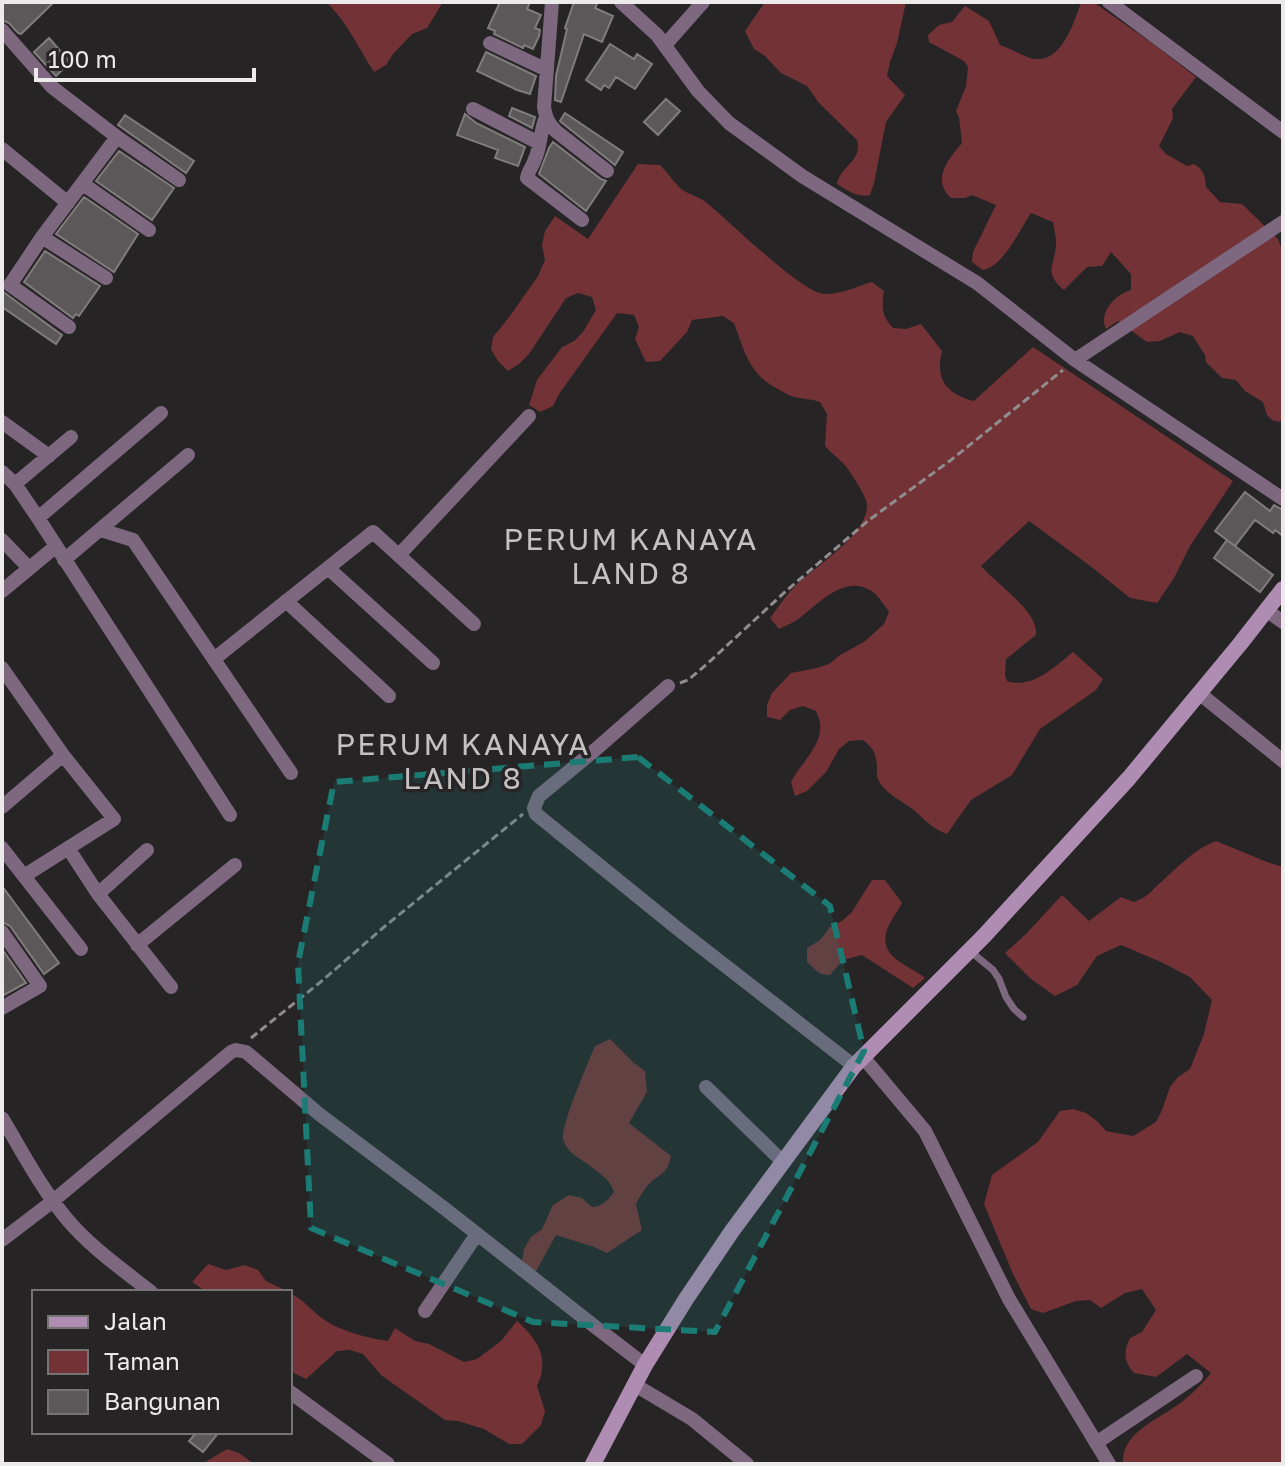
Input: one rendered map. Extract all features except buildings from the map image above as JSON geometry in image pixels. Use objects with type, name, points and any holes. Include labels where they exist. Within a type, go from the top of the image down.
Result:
[{"type":"main road","points":[[593,1464],[645,1365],[732,1231],[858,1062],[970,951],[1129,778],[1283,589]]},
{"type":"street","points":[[552,2],[544,107],[546,117],[550,126],[607,171]]},
{"type":"street","points":[[621,2],[648,25],[698,91],[729,123],[802,176],[977,283],[1075,360],[1283,499]]},
{"type":"street","points":[[665,45],[703,2]]},
{"type":"street","points":[[1118,4],[1283,132]]},
{"type":"street","points":[[2,30],[52,87],[179,180]]},
{"type":"street","points":[[490,43],[547,70]]},
{"type":"street","points":[[473,109],[539,143]]},
{"type":"street","points":[[546,117],[535,161],[527,178],[582,220]]},
{"type":"street","points":[[69,327],[10,285],[117,137]]},
{"type":"street","points":[[2,149],[68,203]]},
{"type":"street","points":[[83,184],[149,230]]},
{"type":"street","points":[[1075,360],[1283,222]]},
{"type":"street","points":[[42,237],[106,278]]},
{"type":"street","points":[[38,518],[161,413]]},
{"type":"street","points":[[399,555],[529,416]]},
{"type":"street","points":[[2,422],[49,456]]},
{"type":"street","points":[[15,484],[71,437]]},
{"type":"street","points":[[2,591],[29,568],[101,530],[188,455]]},
{"type":"street","points":[[2,472],[15,484],[38,518],[230,815]]},
{"type":"street","points":[[101,530],[133,540],[291,773]]},
{"type":"street","points":[[214,659],[373,532],[474,624]]},
{"type":"street","points":[[2,540],[29,568]]},
{"type":"street","points":[[328,568],[433,663]]},
{"type":"street","points":[[286,601],[389,696]]},
{"type":"street","points":[[1266,610],[1283,622]]},
{"type":"street","points":[[2,668],[63,755],[114,819],[24,876]]},
{"type":"street","points":[[668,686],[539,796],[534,808],[536,814],[678,929],[858,1062],[925,1131],[1009,1299],[1107,1463]]},
{"type":"street","points":[[1199,693],[1283,761]]},
{"type":"street","points":[[2,807],[63,755]]},
{"type":"street","points":[[2,848],[81,949]]},
{"type":"street","points":[[68,848],[98,894],[171,987]]},
{"type":"street","points":[[98,894],[147,850]]},
{"type":"street","points":[[137,945],[235,865]]},
{"type":"street","points":[[2,932],[40,986],[2,1008]]},
{"type":"street","points":[[2,1240],[231,1052],[241,1050],[319,1114],[645,1365]]},
{"type":"street","points":[[706,1087],[782,1161]]},
{"type":"street","points":[[2,1118],[53,1201],[88,1242],[148,1290]]},
{"type":"street","points":[[425,1311],[477,1234]]},
{"type":"street","points":[[1096,1443],[1196,1376]]},
{"type":"street","points":[[635,1385],[692,1419],[747,1464]]},
{"type":"street","points":[[292,1393],[388,1464]]},
{"type":"lane","points":[[970,951],[993,970],[1006,997],[1023,1017]]},
{"type":"path","points":[[668,686],[688,680],[869,520],[1015,411],[1075,360]]},
{"type":"path","points":[[241,1050],[384,927],[520,816],[534,808]]},
{"type":"highlighted area","points":[[638,757],[830,906],[864,1051],[715,1332],[533,1322],[311,1228],[298,963],[334,782]]},
{"type":"green space","points":[[326,2],[443,2],[427,28],[412,34],[386,65],[374,72],[346,26]]},
{"type":"green space","points":[[765,2],[906,2],[887,76],[905,95],[886,122],[870,195],[856,194],[837,184],[857,153],[857,140],[819,103],[807,86],[781,73],[754,49],[745,31]]},
{"type":"green space","points":[[1093,2],[1196,77],[1172,109],[1173,118],[1159,146],[1166,154],[1187,166],[1197,166],[1203,173],[1206,187],[1220,202],[1242,204],[1278,239],[1283,252],[1283,419],[1279,422],[1267,415],[1263,402],[1245,391],[1236,380],[1222,378],[1206,362],[1193,336],[1180,332],[1160,341],[1147,342],[1118,321],[1106,329],[1106,310],[1120,295],[1131,290],[1131,274],[1111,252],[1102,266],[1087,267],[1064,290],[1052,273],[1056,242],[1053,222],[1031,213],[998,262],[983,270],[972,262],[973,252],[996,205],[972,195],[951,198],[942,184],[947,163],[962,143],[956,111],[966,86],[968,67],[964,61],[929,42],[928,35],[939,25],[952,22],[965,6],[989,21],[1000,45],[1032,59],[1045,58],[1053,54],[1066,38],[1081,3]]},
{"type":"green space","points":[[638,164],[660,165],[680,188],[707,203],[783,269],[813,290],[824,294],[836,293],[872,282],[884,291],[883,311],[893,328],[906,329],[921,324],[942,351],[942,377],[956,394],[974,401],[1033,347],[1233,481],[1157,603],[1130,598],[1029,521],[981,566],[1024,607],[1035,626],[1036,635],[1006,659],[1007,681],[1016,683],[1034,679],[1073,652],[1103,679],[1096,690],[1040,729],[1012,775],[971,800],[947,834],[881,785],[877,777],[875,754],[863,740],[849,741],[839,749],[826,772],[807,791],[795,796],[791,782],[818,739],[819,718],[816,711],[803,706],[790,710],[780,720],[767,717],[767,705],[772,693],[791,673],[829,664],[864,642],[884,624],[889,612],[873,592],[853,586],[825,597],[799,619],[779,629],[770,618],[797,584],[853,535],[866,512],[866,500],[856,481],[825,446],[827,414],[820,402],[789,395],[760,376],[749,361],[734,323],[723,316],[692,320],[687,332],[660,361],[646,362],[635,339],[639,327],[634,315],[617,313],[553,406],[540,412],[529,405],[537,380],[562,347],[583,332],[596,310],[592,297],[578,293],[566,298],[529,354],[508,371],[491,349],[493,337],[538,276],[545,260],[542,245],[545,231],[555,216],[588,239]]},
{"type":"green space","points":[[1216,841],[1283,867],[1283,1464],[1123,1464],[1128,1443],[1135,1434],[1183,1401],[1211,1373],[1187,1354],[1156,1377],[1134,1373],[1126,1357],[1128,1343],[1130,1338],[1142,1332],[1156,1310],[1142,1289],[1125,1293],[1101,1308],[1090,1300],[1076,1301],[1043,1313],[1031,1309],[984,1204],[992,1175],[1038,1142],[1060,1111],[1073,1109],[1086,1113],[1106,1131],[1133,1136],[1156,1122],[1170,1087],[1190,1069],[1204,1034],[1212,1000],[1190,977],[1121,945],[1097,956],[1077,985],[1055,996],[1031,979],[1005,953],[1062,895],[1089,921],[1121,897],[1134,902],[1146,896],[1193,854]]},
{"type":"green space","points":[[872,880],[885,880],[902,903],[889,925],[886,945],[895,958],[925,978],[913,988],[862,955],[843,960],[830,975],[820,973],[807,962],[807,948],[852,912]]},
{"type":"green space","points":[[610,1039],[645,1071],[647,1092],[629,1123],[671,1156],[670,1161],[636,1204],[642,1230],[607,1253],[556,1235],[535,1273],[522,1261],[524,1249],[531,1237],[542,1229],[553,1205],[569,1195],[582,1198],[596,1207],[614,1192],[604,1177],[570,1151],[563,1139],[570,1108],[595,1046]]},
{"type":"green space","points":[[208,1264],[226,1270],[245,1265],[258,1270],[266,1281],[285,1290],[204,1290],[192,1282]]},
{"type":"green space","points":[[292,1294],[321,1318],[340,1328],[388,1341],[395,1328],[415,1341],[429,1344],[464,1362],[477,1359],[501,1341],[517,1321],[540,1350],[542,1367],[537,1386],[545,1411],[541,1425],[522,1444],[509,1444],[484,1429],[445,1420],[381,1375],[363,1354],[350,1350],[337,1351],[306,1379],[292,1372]]},
{"type":"green space","points":[[227,1449],[239,1453],[254,1464],[202,1464]]},
{"type":"district","name":"PERUM KANAYA LAND 8","points":[[631,557]]},
{"type":"district","name":"PERUM KANAYA LAND 8","points":[[463,762]]}]
